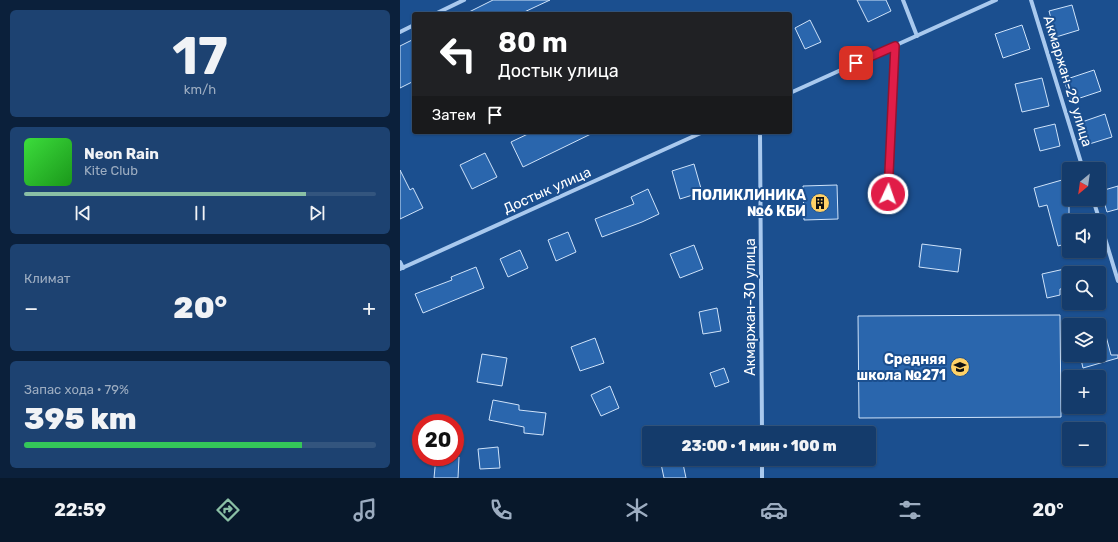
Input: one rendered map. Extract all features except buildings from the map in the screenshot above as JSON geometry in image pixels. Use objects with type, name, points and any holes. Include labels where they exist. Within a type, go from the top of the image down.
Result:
[{"type":"street","points":[[440,12],[464,0]]},
{"type":"street","points":[[903,0],[917,36]]},
{"type":"street","points":[[792,92],[996,0]]},
{"type":"street","name":"Акмаржан-29 улица","points":[[1031,0],[1081,162]]},
{"type":"street","points":[[400,32],[412,26]]},
{"type":"street","name":"Достык улица","points":[[401,268],[699,134]]},
{"type":"street","name":"Акмаржан-30 улица","points":[[760,134],[762,426]]},
{"type":"street","points":[[1095,206],[1118,281]]},
{"type":"street","points":[[400,262],[401,268]]},
{"type":"street","points":[[762,466],[762,478]]},
{"type":"lane","points":[[888,194],[895,46]]},
{"type":"place","name":"ПОЛИКЛИНИКА №6 КБИ","points":[[820,203]]},
{"type":"place","name":"Средняя школа №271","points":[[960,367]]},
{"type":"route","points":[[856,63],[895,46],[888,194]]}]
